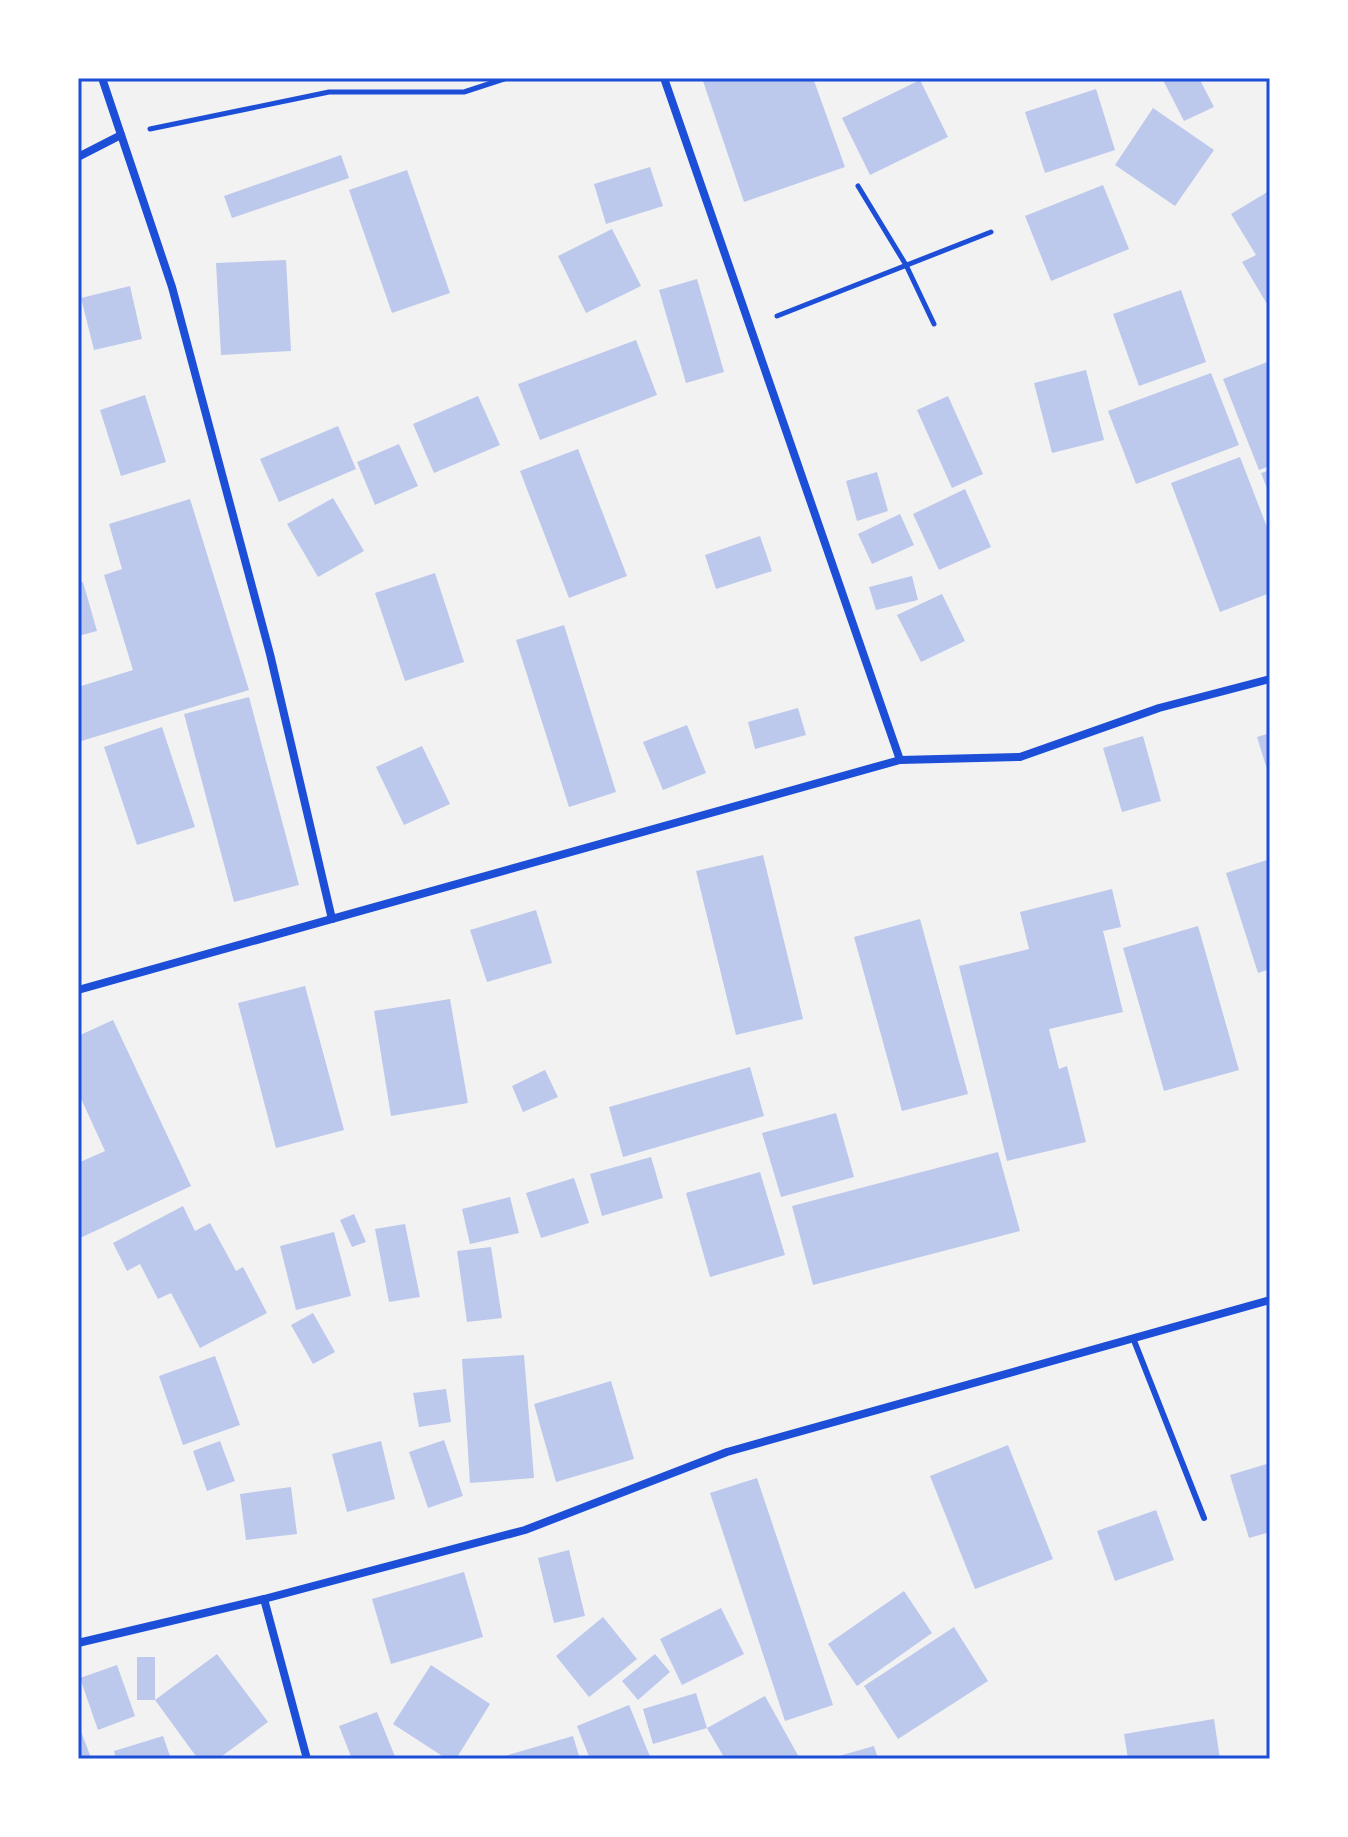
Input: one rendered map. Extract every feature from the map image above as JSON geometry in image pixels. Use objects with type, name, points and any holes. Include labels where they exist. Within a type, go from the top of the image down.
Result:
[{"type":"street","points":[[102,78],[172,287],[214,440],[270,654],[332,919]]},
{"type":"street","points":[[664,78],[900,760]]},
{"type":"street","points":[[78,157],[121,135]]},
{"type":"street","points":[[78,990],[900,760],[1020,757],[1159,708],[1270,679]]},
{"type":"street","points":[[78,1643],[264,1599],[525,1530],[727,1452],[1270,1300]]},
{"type":"street","points":[[264,1599],[307,1759]]},
{"type":"lane","points":[[1133,1338],[1204,1518]]},
{"type":"path","points":[[121,135],[329,92],[464,92],[507,78]]},
{"type":"path","points":[[858,186],[906,265],[934,324]]},
{"type":"path","points":[[750,327],[991,232]]},
{"type":"building","points":[[712,78],[813,78],[845,167],[744,202],[703,81]]},
{"type":"building","points":[[1162,78],[1199,78],[1214,107],[1184,121]]},
{"type":"building","points":[[920,80],[948,137],[870,175],[842,118]]},
{"type":"building","points":[[1096,89],[1115,150],[1045,173],[1025,112]]},
{"type":"building","points":[[1153,108],[1214,150],[1175,206],[1115,165]]},
{"type":"building","points":[[341,155],[349,178],[232,218],[224,196]]},
{"type":"building","points":[[650,167],[663,206],[606,224],[594,184]]},
{"type":"building","points":[[407,170],[450,293],[392,313],[349,190]]},
{"type":"building","points":[[1103,185],[1129,249],[1051,281],[1025,216]]},
{"type":"building","points":[[1269,191],[1270,309],[1242,262],[1256,255],[1231,214]]},
{"type":"building","points":[[612,229],[641,286],[586,313],[558,256]]},
{"type":"building","points":[[286,260],[291,351],[221,355],[216,263]]},
{"type":"building","points":[[697,279],[724,372],[686,383],[659,290]]},
{"type":"building","points":[[130,286],[142,339],[94,350],[81,298]]},
{"type":"building","points":[[1181,290],[1206,362],[1139,386],[1113,314]]},
{"type":"building","points":[[636,340],[657,395],[540,440],[518,384]]},
{"type":"building","points":[[1270,361],[1270,466],[1259,470],[1223,379]]},
{"type":"building","points":[[1086,370],[1104,440],[1052,453],[1034,383]]},
{"type":"building","points":[[1211,373],[1239,445],[1136,484],[1108,411]]},
{"type":"building","points":[[145,395],[166,462],[121,476],[100,410]]},
{"type":"building","points":[[478,396],[500,445],[434,473],[413,424]]},
{"type":"building","points":[[948,396],[983,474],[952,488],[917,410]]},
{"type":"building","points":[[338,426],[356,469],[279,502],[260,459]]},
{"type":"building","points":[[399,444],[418,486],[375,505],[357,462]]},
{"type":"building","points":[[578,449],[627,576],[569,598],[520,471]]},
{"type":"building","points":[[1240,457],[1270,535],[1270,593],[1220,612],[1171,483]]},
{"type":"building","points":[[1270,470],[1270,496],[1261,473]]},
{"type":"building","points":[[877,472],[888,511],[857,521],[846,481]]},
{"type":"building","points":[[965,489],[991,547],[939,570],[913,514]]},
{"type":"building","points":[[333,498],[364,551],[318,577],[287,524]]},
{"type":"building","points":[[190,499],[249,690],[78,742],[78,687],[133,670],[104,575],[122,569],[109,524]]},
{"type":"building","points":[[900,514],[914,545],[872,564],[858,534]]},
{"type":"building","points":[[760,536],[772,571],[716,589],[705,555]]},
{"type":"building","points":[[435,573],[464,662],[405,681],[375,593]]},
{"type":"building","points":[[912,576],[918,600],[876,610],[869,587]]},
{"type":"building","points":[[83,582],[97,631],[78,636],[78,583]]},
{"type":"building","points":[[942,594],[965,641],[921,662],[897,615]]},
{"type":"building","points":[[564,625],[616,792],[569,807],[516,640]]},
{"type":"building","points":[[249,697],[299,885],[234,902],[184,714]]},
{"type":"building","points":[[798,708],[806,735],[755,749],[748,722]]},
{"type":"building","points":[[687,725],[706,773],[663,790],[643,742]]},
{"type":"building","points":[[162,727],[195,827],[137,845],[104,747]]},
{"type":"building","points":[[1270,733],[1270,776],[1269,776],[1257,737]]},
{"type":"building","points":[[1143,736],[1161,801],[1122,812],[1103,748]]},
{"type":"building","points":[[422,746],[450,804],[404,825],[376,767]]},
{"type":"building","points":[[763,855],[803,1019],[736,1035],[696,871]]},
{"type":"building","points":[[1270,859],[1270,969],[1258,973],[1226,873]]},
{"type":"building","points":[[1112,889],[1121,927],[1103,931],[1123,1012],[1049,1029],[1059,1069],[1067,1066],[1086,1142],[1007,1161],[959,966],[1029,949],[1020,912]]},
{"type":"building","points":[[536,910],[552,963],[487,982],[470,930]]},
{"type":"building","points":[[920,919],[968,1094],[902,1111],[854,937]]},
{"type":"building","points":[[1198,926],[1239,1070],[1164,1091],[1123,948]]},
{"type":"building","points":[[305,986],[344,1130],[276,1148],[238,1003]]},
{"type":"building","points":[[450,999],[468,1103],[391,1116],[374,1011]]},
{"type":"building","points":[[113,1020],[191,1186],[78,1239],[78,1163],[105,1151],[78,1092],[78,1036]]},
{"type":"building","points":[[750,1067],[764,1116],[623,1157],[609,1107]]},
{"type":"building","points":[[545,1070],[558,1097],[523,1112],[512,1086]]},
{"type":"building","points":[[836,1113],[854,1177],[781,1197],[762,1133]]},
{"type":"building","points":[[998,1152],[1020,1231],[813,1285],[792,1206]]},
{"type":"building","points":[[651,1157],[663,1198],[602,1216],[590,1174]]},
{"type":"building","points":[[760,1172],[785,1255],[710,1277],[686,1193]]},
{"type":"building","points":[[574,1178],[589,1223],[541,1238],[526,1193]]},
{"type":"building","points":[[510,1197],[519,1233],[470,1244],[462,1209]]},
{"type":"building","points":[[183,1206],[195,1231],[210,1223],[236,1271],[243,1267],[267,1313],[200,1348],[171,1293],[158,1299],[140,1264],[127,1271],[113,1243]]},
{"type":"building","points":[[354,1214],[366,1242],[352,1247],[340,1220]]},
{"type":"building","points":[[405,1224],[420,1297],[389,1302],[375,1229]]},
{"type":"building","points":[[334,1232],[351,1296],[296,1310],[280,1246]]},
{"type":"building","points":[[491,1247],[502,1318],[467,1322],[457,1251]]},
{"type":"building","points":[[313,1313],[335,1352],[313,1364],[291,1325]]},
{"type":"building","points":[[524,1355],[534,1478],[470,1483],[462,1359]]},
{"type":"building","points":[[215,1356],[240,1425],[183,1445],[159,1376]]},
{"type":"building","points":[[611,1381],[634,1459],[556,1482],[534,1404]]},
{"type":"building","points":[[446,1389],[451,1422],[419,1427],[413,1393]]},
{"type":"building","points":[[444,1440],[463,1496],[428,1508],[409,1452]]},
{"type":"building","points":[[220,1441],[235,1481],[207,1491],[193,1451]]},
{"type":"building","points":[[381,1441],[395,1499],[347,1512],[332,1454]]},
{"type":"building","points":[[1008,1445],[1053,1559],[975,1589],[930,1476]]},
{"type":"building","points":[[1270,1463],[1270,1532],[1249,1538],[1230,1475]]},
{"type":"building","points":[[757,1478],[833,1705],[785,1721],[710,1493]]},
{"type":"building","points":[[291,1487],[297,1534],[246,1540],[240,1494]]},
{"type":"building","points":[[1156,1510],[1174,1560],[1115,1581],[1097,1531]]},
{"type":"building","points":[[569,1550],[585,1616],[554,1623],[538,1558]]},
{"type":"building","points":[[464,1572],[483,1637],[391,1664],[372,1599]]},
{"type":"building","points":[[904,1591],[932,1633],[857,1686],[828,1644]]},
{"type":"building","points":[[721,1608],[744,1654],[682,1685],[660,1639]]},
{"type":"building","points":[[603,1617],[637,1659],[589,1697],[556,1656]]},
{"type":"building","points":[[954,1627],[988,1681],[898,1739],[864,1686]]},
{"type":"building","points":[[217,1654],[268,1722],[218,1759],[198,1759],[155,1700]]},
{"type":"building","points":[[655,1654],[670,1672],[638,1700],[622,1681]]},
{"type":"building","points":[[137,1657],[155,1657],[155,1700],[137,1700]]},
{"type":"building","points":[[117,1665],[135,1716],[98,1730],[80,1678]]},
{"type":"building","points":[[431,1665],[490,1704],[456,1759],[447,1759],[393,1724]]},
{"type":"building","points":[[696,1693],[707,1728],[653,1744],[643,1709]]},
{"type":"building","points":[[765,1696],[800,1759],[725,1759],[707,1728]]},
{"type":"building","points":[[629,1705],[651,1759],[590,1759],[577,1726]]},
{"type":"building","points":[[377,1712],[396,1759],[352,1759],[339,1726]]},
{"type":"building","points":[[1214,1719],[1220,1759],[1128,1759],[1124,1734]]},
{"type":"building","points":[[78,1723],[91,1758],[78,1759]]},
{"type":"building","points":[[163,1736],[171,1759],[116,1759],[114,1751]]},
{"type":"building","points":[[573,1736],[580,1759],[498,1759],[498,1758]]},
{"type":"building","points":[[874,1746],[878,1759],[832,1759],[832,1758]]}]
